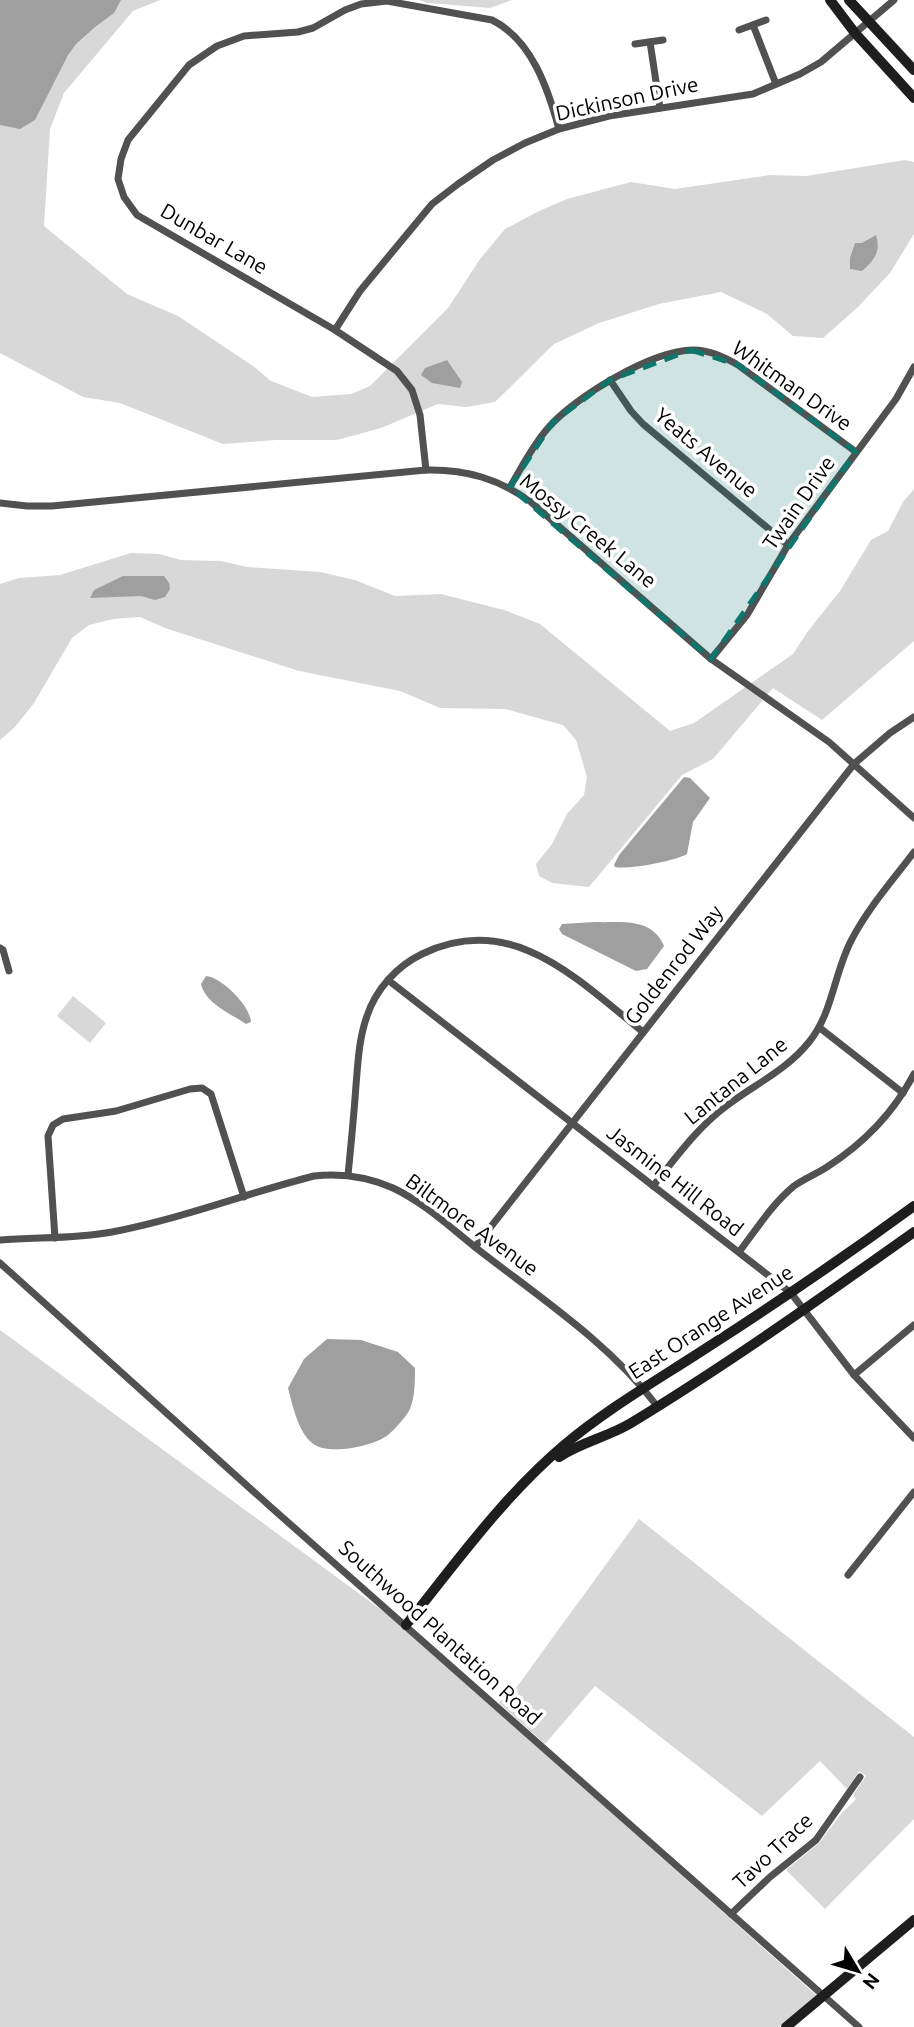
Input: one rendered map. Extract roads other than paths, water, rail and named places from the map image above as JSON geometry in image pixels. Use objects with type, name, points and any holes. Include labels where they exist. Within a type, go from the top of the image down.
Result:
[{"type":"street","points":[[830,0],[855,33],[914,98]]},
{"type":"street","points":[[849,0],[914,70]]},
{"type":"street","name":"Dickinson Drive","points":[[335,330],[360,291],[432,204],[493,160],[559,129],[609,116],[753,93],[776,84],[821,62],[894,0]]},
{"type":"street","name":"Dunbar Lane","points":[[426,470],[420,415],[412,390],[389,364],[137,215],[124,197],[118,179],[128,140],[189,65],[216,46],[244,36],[298,32],[313,28],[362,4],[387,1],[492,20],[513,33],[523,45],[549,93],[559,129]]},
{"type":"street","points":[[739,30],[766,20]]},
{"type":"street","points":[[753,25],[776,84]]},
{"type":"street","points":[[635,44],[663,40]]},
{"type":"street","points":[[650,42],[660,108]]},
{"type":"street","name":"Whitman Drive","points":[[510,487],[539,438],[553,422],[610,380],[642,364],[691,350],[718,354],[738,365],[856,452]]},
{"type":"street","name":"Twain Drive","points":[[711,659],[747,615],[788,545],[896,399],[914,367]]},
{"type":"street","name":"Yeats Avenue","points":[[610,380],[643,424],[788,545]]},
{"type":"street","name":"Mossy Creek Lane","points":[[0,503],[52,506],[426,470],[467,472],[510,487],[531,502],[711,659],[816,732],[914,818]]},
{"type":"street","name":"Goldenrod Way","points":[[475,1247],[854,764],[890,733],[914,718]]},
{"type":"street","name":"Lantana Lane","points":[[653,1186],[704,1126],[725,1107],[791,1061],[820,1028],[851,940],[863,919],[914,852]]},
{"type":"street","points":[[348,1175],[363,1028],[374,1000],[388,979],[408,962],[434,948],[476,939],[527,948],[545,957],[643,1032]]},
{"type":"street","points":[[0,948],[9,971]]},
{"type":"street","name":"Jasmine Hill Road","points":[[388,979],[790,1293],[854,1375],[914,1438]]},
{"type":"street","points":[[820,1028],[903,1093]]},
{"type":"street","points":[[739,1252],[787,1194],[845,1154],[880,1123],[914,1074]]},
{"type":"street","points":[[55,1238],[48,1136],[53,1125],[62,1119],[116,1111],[190,1089],[202,1088],[211,1094],[244,1196]]},
{"type":"street","name":"Biltmore Avenue","points":[[0,1240],[86,1236],[140,1227],[314,1176],[348,1175],[381,1183],[406,1195],[624,1365],[657,1406]]},
{"type":"street","name":"East Orange Avenue","points":[[406,1625],[478,1535],[533,1474],[592,1423],[790,1293],[914,1206]]},
{"type":"street","name":"East Orange Avenue","points":[[533,1474],[570,1450],[627,1425],[657,1406],[804,1310],[914,1232]]},
{"type":"street","name":"Southwood Plantation Road","points":[[0,1263],[859,2027]]},
{"type":"street","points":[[854,1375],[914,1325]]},
{"type":"street","points":[[848,1575],[914,1492]]},
{"type":"street","name":"Tavo Trace","points":[[731,1914],[770,1877],[816,1840],[860,1777]]},
{"type":"street","points":[[786,2027],[914,1920]]}]
